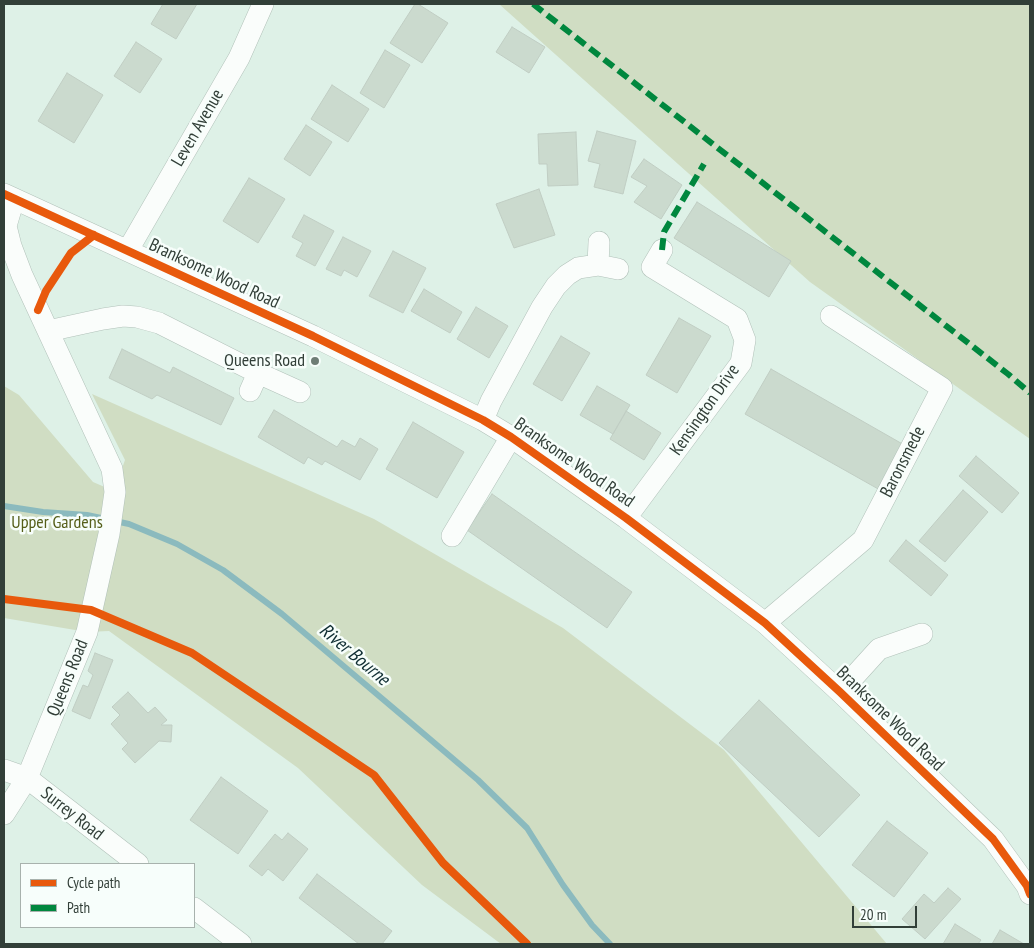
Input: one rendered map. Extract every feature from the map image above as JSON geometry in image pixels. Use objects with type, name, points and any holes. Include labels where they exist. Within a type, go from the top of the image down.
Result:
[{"type":"street","name":"Leven Avenue","points":[[128,250],[239,58],[264,4]]},
{"type":"street","name":"Branksome Wood Road","points":[[9,197],[312,336],[483,420],[511,437],[626,518],[765,622],[1024,867],[1030,894]]},
{"type":"street","name":"Queens Road","points":[[4,814],[27,778],[87,632],[109,534],[115,492],[112,469],[10,246],[6,226],[9,197]]},
{"type":"street","points":[[483,420],[491,401],[542,307],[556,286],[566,275],[578,268],[608,267],[599,242]]},
{"type":"street","name":"Kensington Drive","points":[[626,518],[740,363],[745,340],[737,319],[652,267],[662,250]]},
{"type":"street","points":[[48,332],[103,319],[123,316],[137,317],[159,323],[254,382],[300,392]]},
{"type":"street","name":"Baronsmede","points":[[765,622],[863,540],[942,388],[831,316]]},
{"type":"street","points":[[452,536],[511,437]]},
{"type":"street","points":[[840,692],[879,649],[922,634]]},
{"type":"street","name":"Surrey Road","points":[[4,770],[27,778],[137,863]]},
{"type":"street","points":[[195,909],[241,944]]},
{"type":"green space","points":[[499,4],[1030,4],[1030,439],[810,282]]},
{"type":"green space","name":"Upper Gardens","points":[[4,386],[19,395],[93,482],[114,491],[125,460],[92,394],[374,519],[563,628],[724,750],[887,944],[501,944],[422,885],[298,768],[109,631],[87,632],[4,618]]},
{"type":"building","points":[[163,4],[197,4],[176,39],[151,24]]},
{"type":"building","points":[[415,4],[448,23],[422,63],[390,43]]},
{"type":"building","points":[[512,27],[545,47],[529,73],[496,52]]},
{"type":"building","points":[[136,42],[162,59],[140,93],[114,76]]},
{"type":"building","points":[[385,50],[410,65],[384,108],[360,93]]},
{"type":"building","points":[[67,73],[103,95],[74,143],[38,121]]},
{"type":"building","points":[[332,85],[369,109],[348,142],[311,119]]},
{"type":"building","points":[[306,125],[332,142],[310,176],[284,159]]},
{"type":"building","points":[[597,131],[636,141],[623,194],[594,187],[600,164],[588,161]]},
{"type":"building","points":[[576,132],[578,185],[548,186],[547,164],[539,164],[538,134]]},
{"type":"building","points":[[644,159],[682,185],[661,219],[634,202],[647,186],[631,177]]},
{"type":"building","points":[[249,178],[285,199],[258,243],[223,221]]},
{"type":"building","points":[[539,189],[555,235],[514,248],[496,204]]},
{"type":"building","points":[[697,202],[791,261],[769,297],[674,238]]},
{"type":"building","points":[[304,215],[334,231],[315,266],[296,256],[303,243],[292,237]]},
{"type":"building","points":[[343,237],[371,251],[357,277],[344,270],[341,276],[326,269]]},
{"type":"building","points":[[393,251],[426,268],[403,313],[369,296]]},
{"type":"building","points":[[424,289],[462,312],[450,333],[411,311]]},
{"type":"building","points":[[476,307],[508,326],[489,358],[457,339]]},
{"type":"building","points":[[679,318],[711,336],[677,393],[646,375]]},
{"type":"building","points":[[561,336],[590,353],[562,401],[533,384]]},
{"type":"building","points":[[122,349],[170,373],[173,367],[234,398],[221,425],[157,395],[152,399],[109,378]]},
{"type":"building","points":[[771,369],[906,446],[880,490],[745,414]]},
{"type":"building","points":[[597,386],[630,405],[613,434],[580,415]]},
{"type":"building","points":[[274,410],[337,447],[342,440],[355,447],[360,438],[378,449],[360,480],[325,461],[322,465],[308,457],[304,464],[258,437]]},
{"type":"building","points":[[626,411],[661,433],[644,460],[610,439]]},
{"type":"building","points":[[413,422],[464,452],[437,498],[386,469]]},
{"type":"building","points":[[976,456],[1019,493],[1002,513],[959,476]]},
{"type":"building","points":[[963,490],[988,512],[945,562],[919,541]]},
{"type":"building","points":[[492,494],[632,592],[607,628],[467,530]]},
{"type":"building","points":[[906,540],[948,575],[931,596],[889,561]]},
{"type":"building","points":[[95,653],[113,660],[90,719],[72,711],[83,685],[88,687],[93,675],[88,671]]},
{"type":"building","points":[[128,692],[148,713],[155,707],[167,720],[161,725],[172,725],[171,742],[159,741],[135,763],[122,749],[128,743],[111,724],[120,715],[112,707]]},
{"type":"building","points":[[759,700],[860,795],[819,837],[719,743]]},
{"type":"building","points":[[221,777],[268,811],[238,854],[190,820]]},
{"type":"building","points":[[887,821],[928,853],[894,897],[852,865]]},
{"type":"building","points":[[288,833],[308,849],[283,881],[268,869],[262,876],[249,866],[275,834],[282,840]]},
{"type":"building","points":[[317,874],[392,931],[382,944],[359,944],[299,898]]},
{"type":"building","points":[[948,888],[961,899],[925,939],[902,919],[924,894],[934,903]]},
{"type":"building","points":[[955,924],[981,940],[978,944],[943,944]]},
{"type":"building","points":[[1000,930],[1024,944],[992,944]]},
{"type":"waterway","name":"River Bourne","points":[[4,506],[43,512],[87,515],[129,524],[177,544],[223,570],[282,614],[478,780],[527,828],[563,885],[592,925],[610,944]]},
{"type":"marked path","points":[[533,4],[1030,393]]},
{"type":"marked path","points":[[662,250],[664,232],[704,164]]},
{"type":"cycle path","points":[[4,194],[313,336],[483,420],[511,437],[626,518],[765,623],[993,839],[1027,886],[1030,894]]},
{"type":"cycle path","points":[[38,310],[46,291],[71,253],[94,235]]},
{"type":"cycle path","points":[[4,599],[91,610],[192,653],[374,775],[443,863],[527,944]]},
{"type":"place","name":"Queens Road","points":[[315,361]]}]
